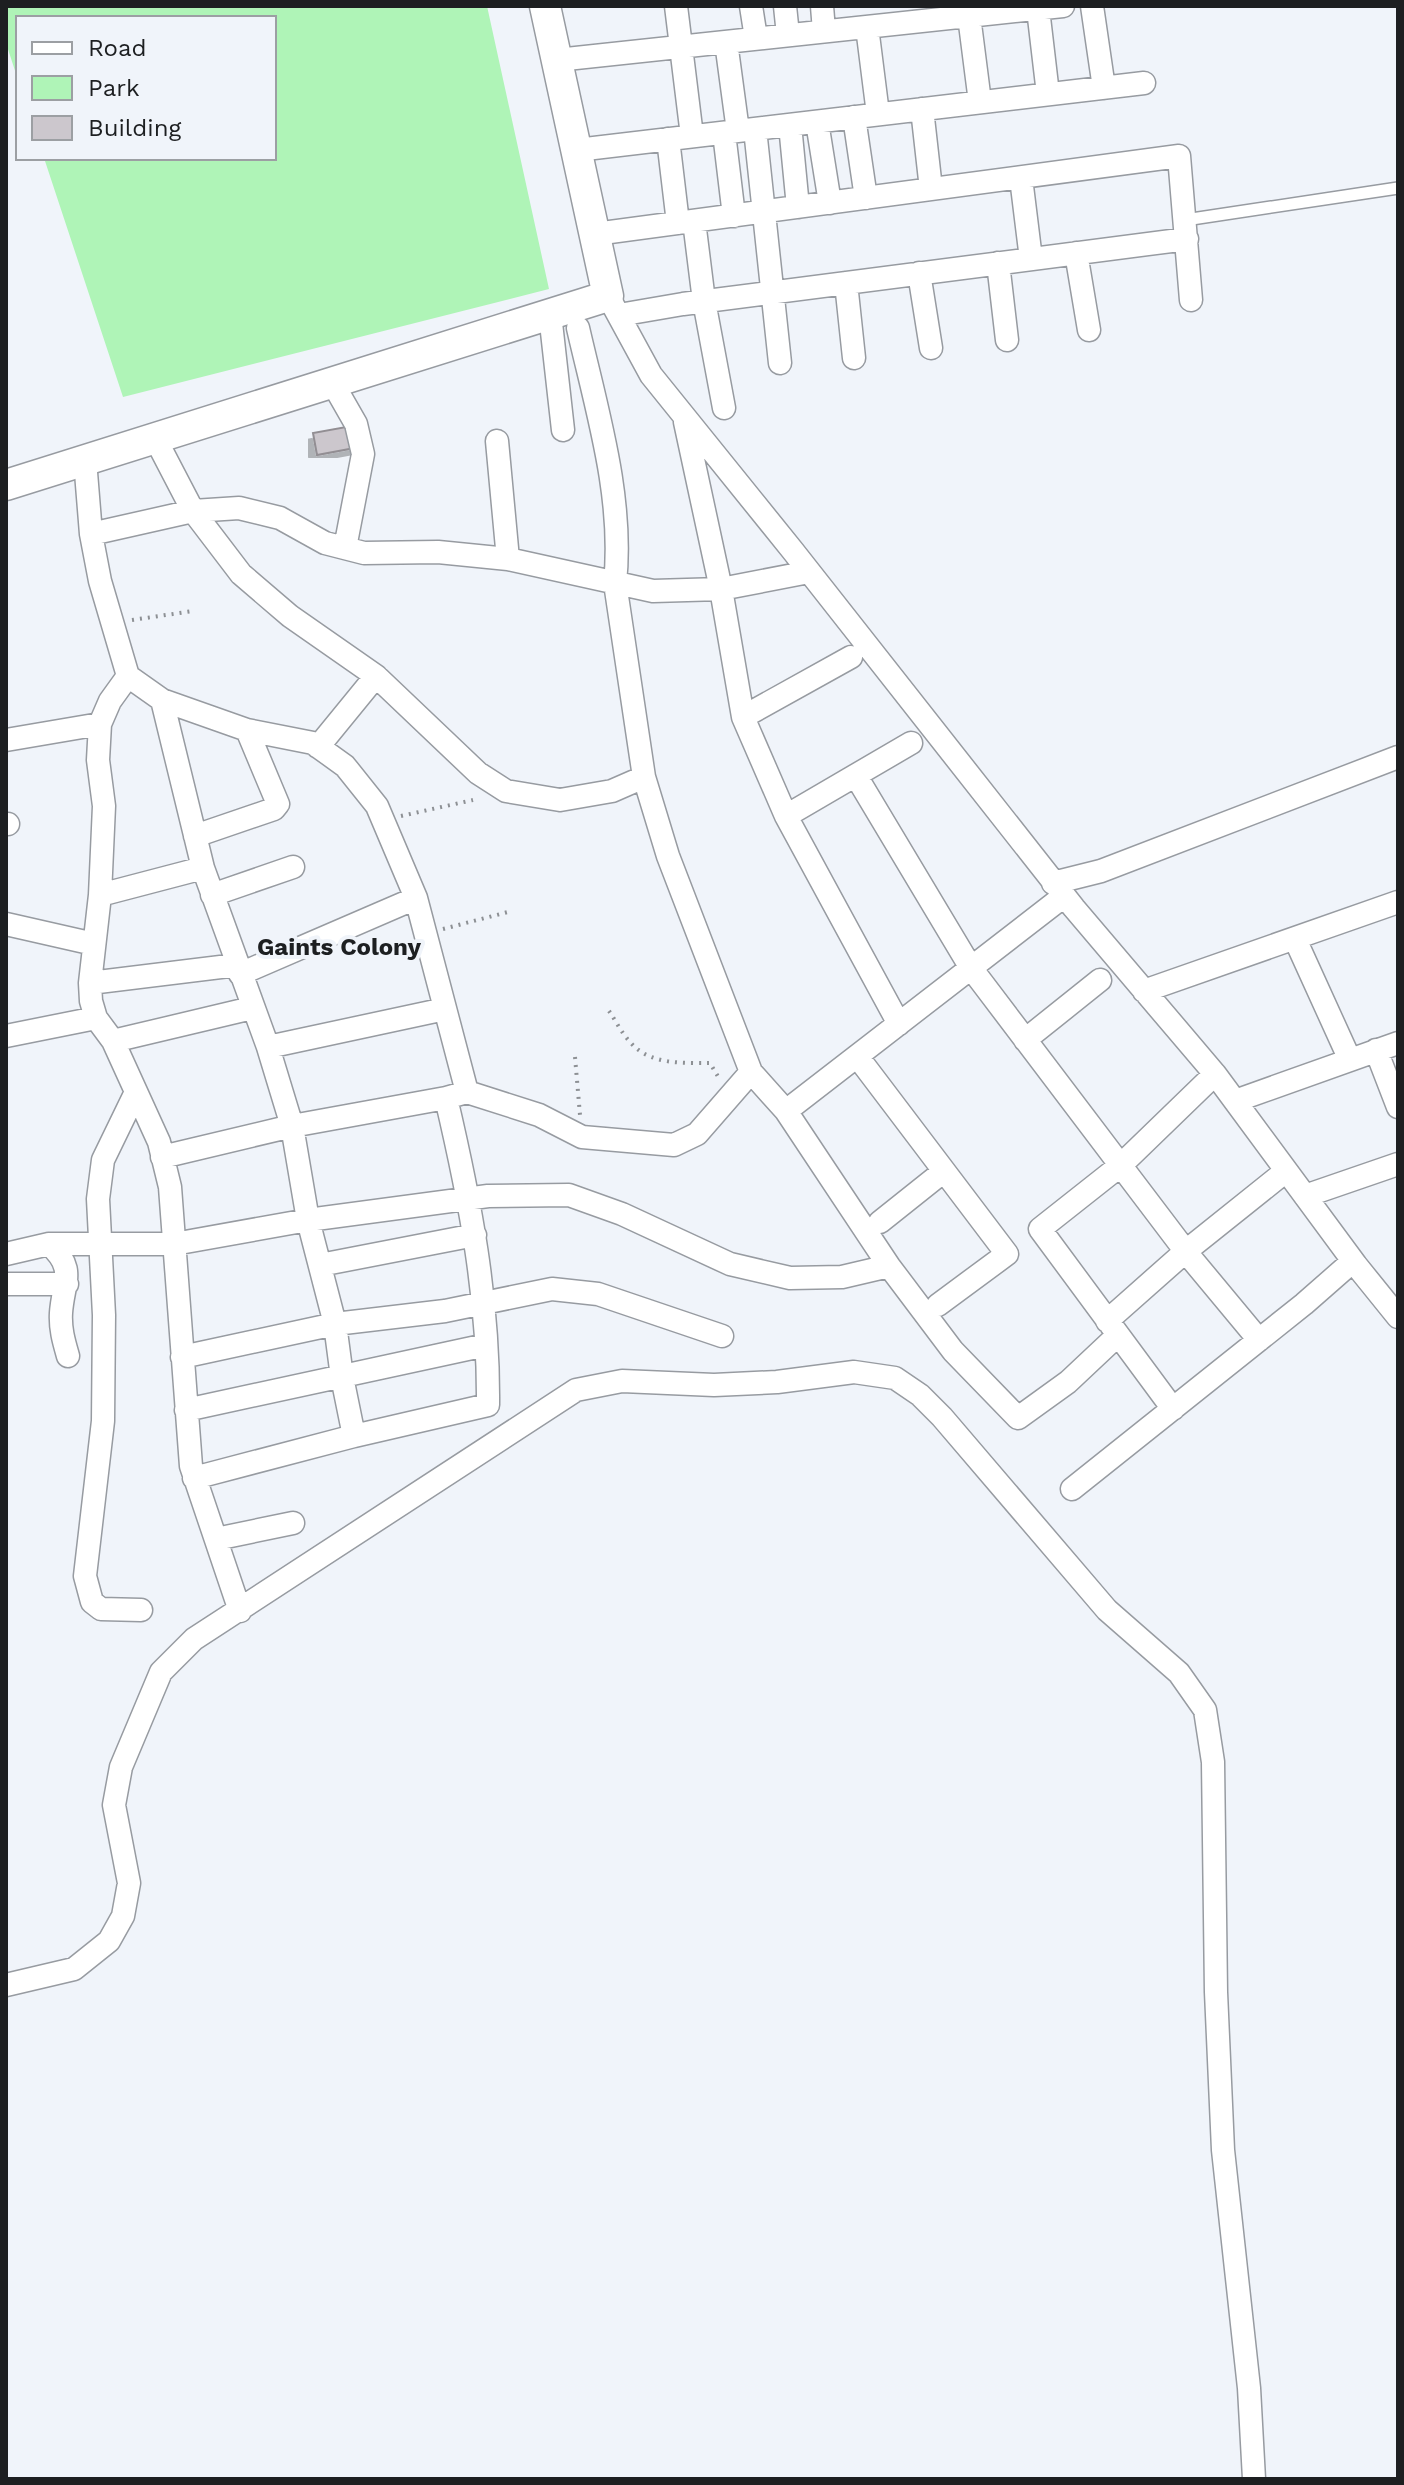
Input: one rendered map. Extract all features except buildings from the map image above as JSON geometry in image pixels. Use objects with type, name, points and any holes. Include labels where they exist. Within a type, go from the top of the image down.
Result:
[{"type":"street","points":[[545,6],[614,306],[651,375],[1058,889],[1215,1074],[1398,1317]]},
{"type":"street","points":[[676,6],[692,136]]},
{"type":"street","points":[[751,6],[756,38]]},
{"type":"street","points":[[785,6],[788,35]]},
{"type":"street","points":[[822,6],[824,31]]},
{"type":"street","points":[[1092,6],[1104,88]]},
{"type":"street","points":[[557,60],[1046,7],[1048,94]]},
{"type":"street","points":[[969,16],[980,102]]},
{"type":"street","points":[[867,27],[878,114]]},
{"type":"street","points":[[726,42],[739,131],[763,212],[780,363]]},
{"type":"street","points":[[577,150],[1144,83]]},
{"type":"street","points":[[922,109],[931,189]]},
{"type":"street","points":[[854,117],[866,198]]},
{"type":"street","points":[[817,122],[830,203]]},
{"type":"street","points":[[790,125],[798,207]]},
{"type":"street","points":[[734,216],[739,131]]},
{"type":"street","points":[[668,139],[724,408]]},
{"type":"street","points":[[595,234],[1179,156],[1191,300]]},
{"type":"street","points":[[1021,178],[1031,259]]},
{"type":"street","points":[[6,485],[550,314],[614,306],[704,301],[1076,253],[1186,229]]},
{"type":"street","points":[[1076,253],[1089,330]]},
{"type":"street","points":[[998,263],[1007,340]]},
{"type":"street","points":[[919,273],[931,348]]},
{"type":"street","points":[[846,283],[854,358]]},
{"type":"street","points":[[550,314],[563,430]]},
{"type":"street","points":[[578,328],[617,517],[615,583],[644,777],[668,856],[751,1072],[786,1111],[889,1266],[953,1351],[1018,1418],[1068,1382],[1112,1328],[1186,1251],[1286,1171]]},
{"type":"street","points":[[332,382],[356,424],[363,454],[345,548]]},
{"type":"street","points":[[684,416],[721,589],[743,717],[786,816],[899,1024]]},
{"type":"street","points":[[155,438],[193,511],[241,574],[290,616],[376,676],[478,773],[506,791],[560,800],[612,791],[644,777]]},
{"type":"street","points":[[497,441],[508,559]]},
{"type":"street","points":[[85,460],[91,534],[111,624],[128,676],[162,700],[247,730],[313,743],[345,766],[377,806],[416,898],[445,1009],[484,1303],[488,1405],[194,1478]]},
{"type":"street","points":[[91,534],[193,511],[239,508],[280,518],[325,543],[364,553],[438,552],[508,559],[653,591],[721,589],[809,572]]},
{"type":"street","points":[[743,717],[851,657]]},
{"type":"street","points":[[128,676],[110,701],[100,724],[98,760],[104,806],[100,895],[90,983],[96,1018],[113,1041],[159,1142],[170,1187],[194,1478],[240,1611]]},
{"type":"street","points":[[318,747],[376,676]]},
{"type":"street","points":[[162,700],[203,868],[268,1047],[292,1126],[308,1220],[335,1324],[354,1436]]},
{"type":"street","points":[[6,740],[100,724]]},
{"type":"street","points":[[195,836],[274,809],[278,804],[247,730]]},
{"type":"street","points":[[786,816],[911,743]]},
{"type":"street","points":[[786,1111],[971,968],[1058,889],[1398,757]]},
{"type":"street","points":[[856,776],[971,968],[1186,1251],[1259,1340]]},
{"type":"street","points":[[212,895],[293,867]]},
{"type":"street","points":[[100,895],[203,868]]},
{"type":"street","points":[[90,983],[239,970],[416,898]]},
{"type":"street","points":[[1144,991],[1398,902]]},
{"type":"street","points":[[6,924],[94,944]]},
{"type":"street","points":[[1295,939],[1350,1060]]},
{"type":"street","points":[[1025,1040],[1100,980]]},
{"type":"street","points":[[113,1041],[252,1008]]},
{"type":"street","points":[[268,1047],[445,1009]]},
{"type":"street","points":[[7,1041],[96,1018]]},
{"type":"street","points":[[1235,1101],[1398,1043]]},
{"type":"street","points":[[1376,1050],[1398,1107]]},
{"type":"street","points":[[857,1056],[1007,1254],[938,1305]]},
{"type":"street","points":[[162,1157],[292,1126],[456,1095],[539,1115],[582,1137],[674,1145],[697,1134],[751,1072]]},
{"type":"street","points":[[1173,1409],[1040,1229],[1121,1165],[1215,1074]]},
{"type":"street","points":[[136,1092],[103,1160],[98,1199],[104,1315],[103,1421],[85,1576],[92,1602],[101,1609],[141,1610]]},
{"type":"street","points":[[1305,1196],[1398,1164]]},
{"type":"street","points":[[880,1222],[944,1171]]},
{"type":"street","points":[[6,1254],[49,1244],[174,1244],[308,1220],[470,1198],[569,1195],[622,1214],[730,1264],[790,1278],[842,1277],[889,1266]]},
{"type":"street","points":[[320,1265],[475,1235]]},
{"type":"street","points":[[49,1244],[62,1255],[67,1270],[61,1332],[68,1356]]},
{"type":"street","points":[[1072,1489],[1353,1261]]},
{"type":"street","points":[[6,1284],[67,1284]]},
{"type":"street","points":[[182,1357],[335,1324],[445,1311],[552,1289],[598,1294],[722,1336]]},
{"type":"street","points":[[186,1410],[486,1345]]},
{"type":"street","points":[[6,1985],[74,1969],[109,1941],[123,1916],[129,1883],[114,1805],[121,1767],[161,1672],[194,1639],[576,1390],[622,1381],[714,1385],[777,1382],[854,1372],[895,1378],[920,1395],[942,1417],[1107,1610],[1179,1673],[1205,1710],[1213,1762],[1216,1992],[1223,2150],[1249,2388],[1254,2479]]},
{"type":"street","points":[[216,1539],[293,1523]]},
{"type":"lane","points":[[1186,229],[1398,188]]},
{"type":"path","points":[[111,624],[193,611]]},
{"type":"path","points":[[383,820],[473,800]]},
{"type":"path","points":[[425,933],[508,912]]},
{"type":"path","points":[[609,1011],[631,1043],[642,1053],[658,1060],[710,1063],[729,1096]]},
{"type":"path","points":[[575,1057],[582,1137]]},
{"type":"green space","points":[[6,6],[487,6],[549,289],[123,397],[45,160],[276,160],[276,16],[16,16],[16,74],[6,43]]},
{"type":"district","name":"Gaints Colony","points":[[339,947]]}]
